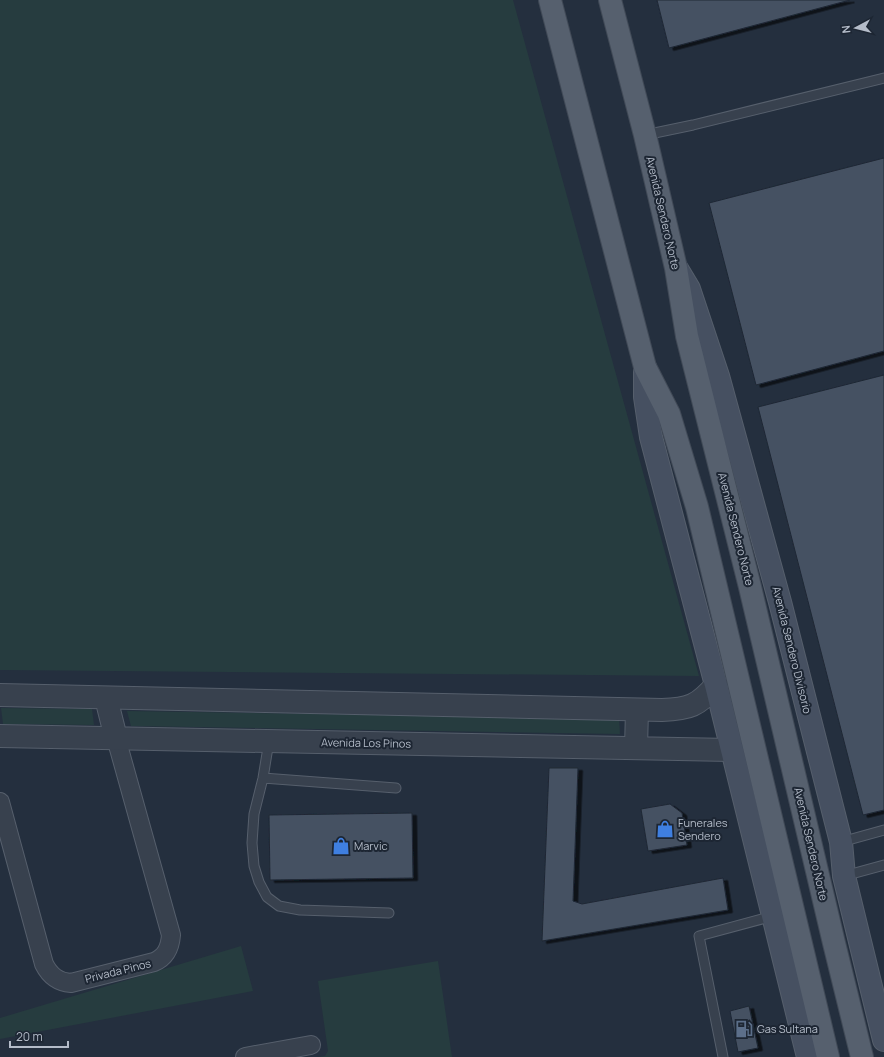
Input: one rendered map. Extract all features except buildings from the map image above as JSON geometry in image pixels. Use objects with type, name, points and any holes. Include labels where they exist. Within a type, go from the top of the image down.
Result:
[{"type":"main road","points":[[550,0],[645,366],[669,414],[697,507],[718,589],[828,1057]]},
{"type":"main road","name":"Avenida Sendero Norte","points":[[610,0],[645,135],[676,268],[687,336],[750,587],[862,1057]]},
{"type":"main road","name":"Avenida Sendero Divisorio","points":[[676,268],[689,289],[718,376],[780,602],[841,842],[844,876],[884,1040]]},
{"type":"main road","points":[[645,366],[645,397],[651,438],[716,685],[808,1057]]},
{"type":"street","points":[[0,695],[637,710],[687,708],[704,699],[716,685]]},
{"type":"street","points":[[106,698],[116,738]]},
{"type":"street","points":[[636,748],[637,710]]},
{"type":"street","name":"Avenida Los Pinos","points":[[0,736],[731,750]]},
{"type":"street","name":"Privada Pinos","points":[[0,802],[44,964],[51,975],[60,981],[71,983],[160,960],[168,950],[171,935],[116,738]]},
{"type":"street","points":[[245,1057],[288,1053],[311,1045]]},
{"type":"lane","points":[[645,135],[693,125],[884,78]]},
{"type":"lane","points":[[269,741],[263,778],[254,814],[252,843],[254,866],[259,882],[267,897],[279,906],[300,910],[389,912]]},
{"type":"lane","points":[[263,778],[396,788]]},
{"type":"lane","points":[[841,842],[884,830]]},
{"type":"lane","points":[[844,876],[884,865]]},
{"type":"lane","points":[[723,1057],[699,936],[773,916]]},
{"type":"green space","points":[[0,0],[513,0],[699,676],[0,670]]},
{"type":"green space","points":[[1,708],[92,709],[94,725],[3,724]]},
{"type":"green space","points":[[127,711],[619,719],[620,734],[131,726]]},
{"type":"green space","points":[[241,946],[253,991],[0,1039],[0,1018]]},
{"type":"green space","points":[[438,961],[452,1057],[318,1057],[325,1056],[328,1051],[318,981]]},
{"type":"place","name":"Funerales Sendero","points":[[665,829]]},
{"type":"place","name":"Marvic","points":[[341,846]]},
{"type":"place","name":"Gas Sultana","points":[[744,1029]]}]
